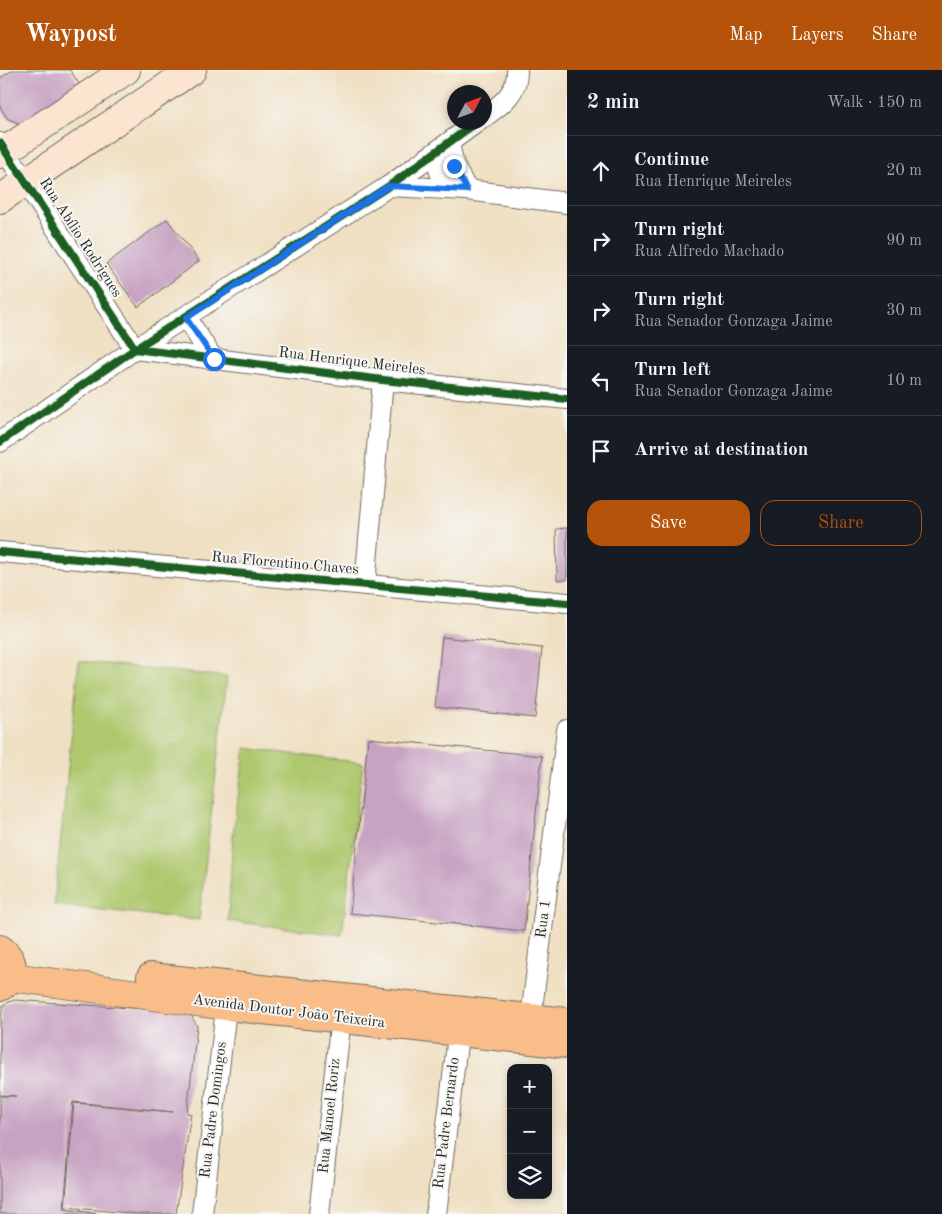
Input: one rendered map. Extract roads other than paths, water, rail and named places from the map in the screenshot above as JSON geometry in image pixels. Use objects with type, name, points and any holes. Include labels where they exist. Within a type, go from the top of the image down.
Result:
[{"type":"main road","points":[[2,149],[126,70]]},
{"type":"main road","points":[[0,199],[192,70]]},
{"type":"main road","name":"Avenida Doutor João Teixeira","points":[[6,969],[460,1021],[567,1044]]},
{"type":"main road","name":"Avenida Doutor João Teixeira","points":[[228,995],[341,1018],[460,1021],[531,1018],[567,1022]]},
{"type":"street","points":[[492,111],[506,100],[514,88],[517,70]]},
{"type":"street","points":[[0,442],[135,349],[389,186],[468,130]]},
{"type":"street","name":"Rua Abílio Rodrigues","points":[[2,149],[26,181],[135,349]]},
{"type":"street","points":[[442,150],[446,189]]},
{"type":"street","points":[[442,150],[454,166],[467,190]]},
{"type":"street","points":[[389,186],[467,190],[567,202]]},
{"type":"street","points":[[186,318],[214,359]]},
{"type":"street","name":"Rua Henrique Meireles","points":[[135,349],[383,380],[567,399]]},
{"type":"street","points":[[365,585],[383,380]]},
{"type":"street","name":"Rua Florentino Chaves","points":[[4,555],[567,603]]},
{"type":"street","name":"Rua 1","points":[[531,1018],[561,828],[567,730]]},
{"type":"street","name":"Rua Padre Domingos","points":[[202,1214],[228,995]]},
{"type":"street","name":"Rua Manoel Roriz","points":[[319,1214],[341,1018]]},
{"type":"street","name":"Rua Padre Bernardo","points":[[436,1214],[460,1021]]}]
